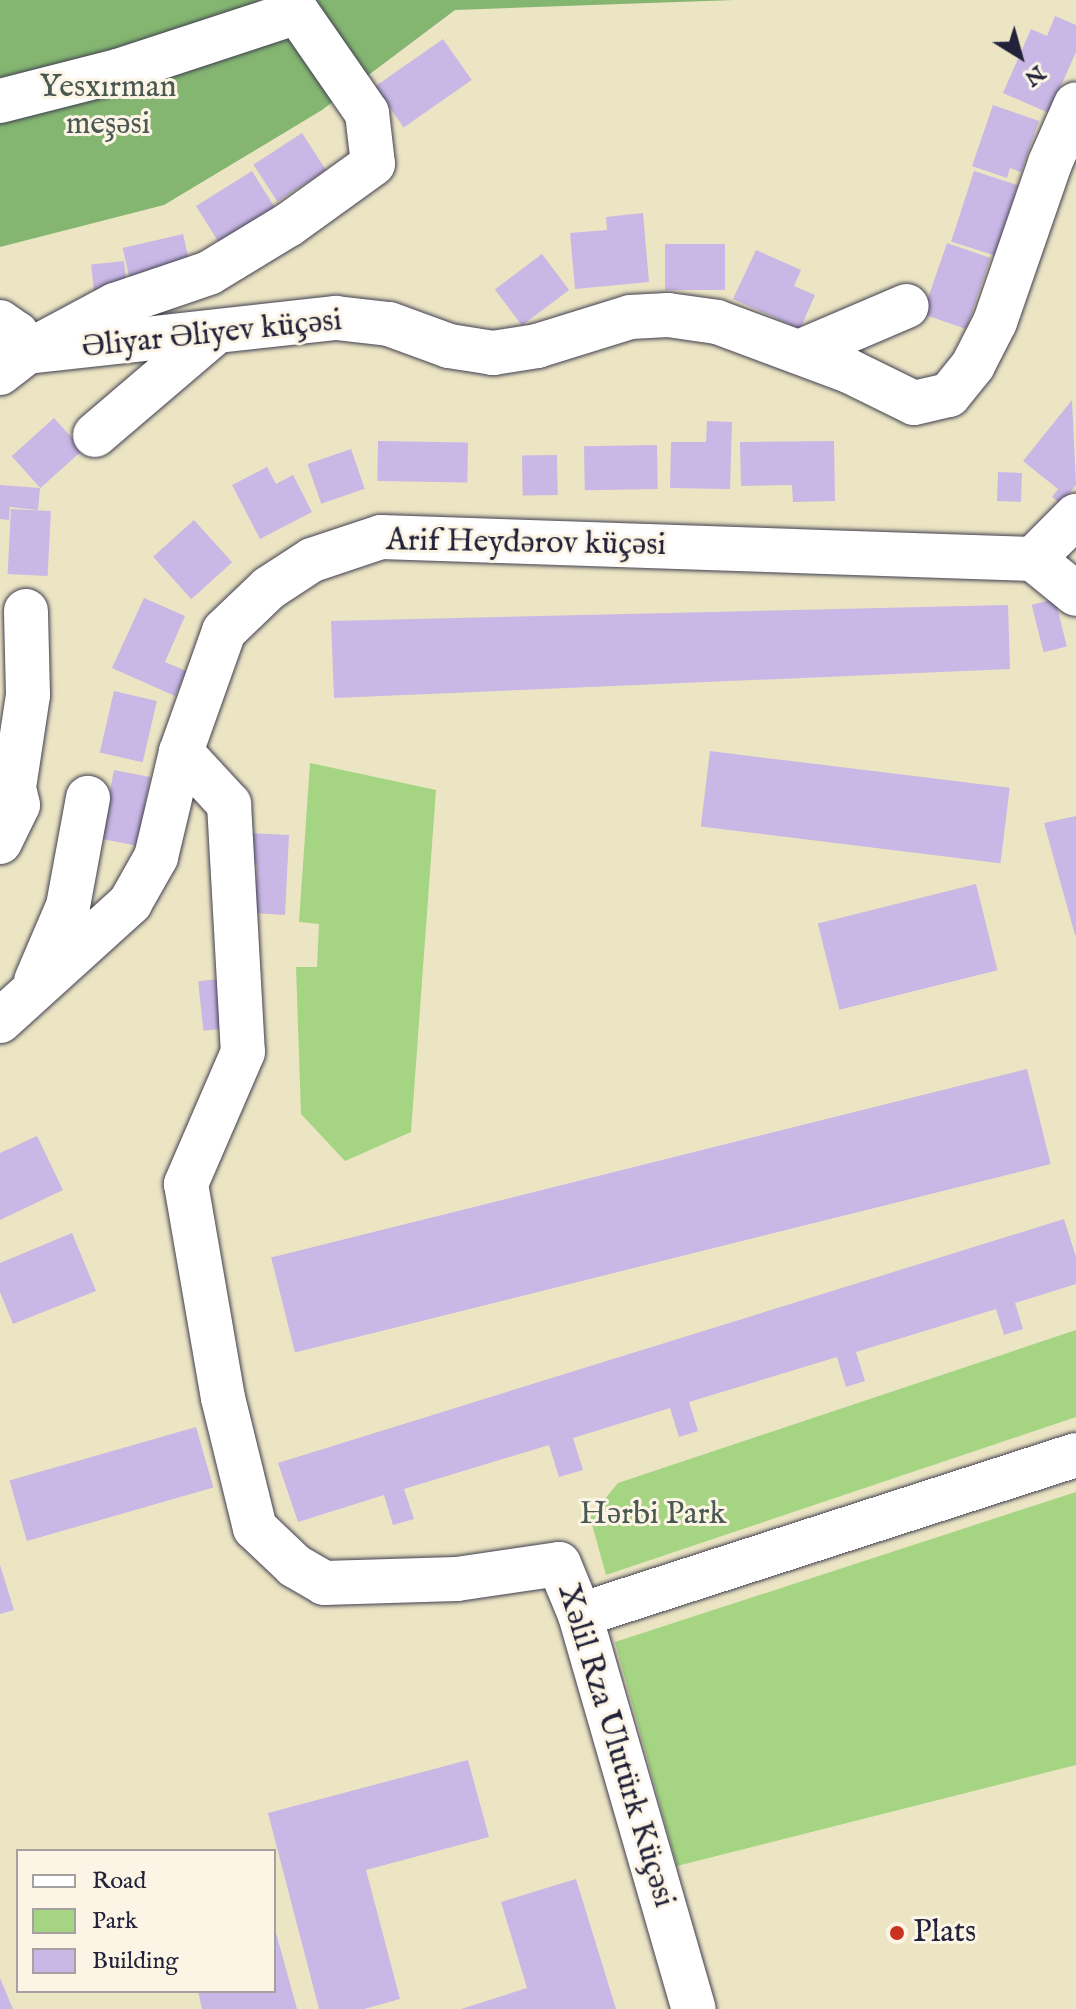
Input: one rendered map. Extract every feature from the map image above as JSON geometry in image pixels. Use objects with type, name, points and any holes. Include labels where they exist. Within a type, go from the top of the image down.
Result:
[{"type":"street","points":[[0,101],[118,71],[297,12],[367,113],[373,164],[288,225],[209,273],[115,305],[9,349]]},
{"type":"street","name":"Əliyar Əliyev küçəsi","points":[[9,349],[212,335],[336,318],[389,324],[449,346],[493,353],[537,346],[630,317],[668,315],[717,322],[799,352],[914,403],[949,395],[973,365],[995,322],[1050,163],[1076,104]]},
{"type":"street","points":[[799,352],[907,306]]},
{"type":"street","points":[[95,435],[212,335]]},
{"type":"street","points":[[1076,516],[1033,559],[1076,594]]},
{"type":"street","name":"Arif Heydərov küçəsi","points":[[15,1008],[130,903],[156,857],[181,752],[224,631],[269,588],[312,560],[381,537],[1033,559]]},
{"type":"street","points":[[0,842],[18,805],[4,750],[28,695],[26,611]]},
{"type":"street","name":"Xəlil Rza Ulutürk Küçəsi","points":[[181,752],[229,804],[243,1052],[186,1184],[223,1398],[255,1528],[295,1566],[324,1583],[457,1579],[559,1564],[580,1615],[694,2009]]},
{"type":"street","points":[[15,1008],[68,906],[88,798]]},
{"type":"street","points":[[580,1615],[1076,1455]]},
{"type":"green space","name":"Yesxırman meşəsi","points":[[0,0],[734,0],[455,10],[322,110],[164,205],[0,247]]},
{"type":"green space","points":[[310,763],[436,790],[411,1132],[345,1161],[301,1114],[296,967],[317,967],[319,924],[299,922]]},
{"type":"green space","name":"Hərbi Park","points":[[1076,1330],[1076,1417],[606,1575],[590,1517],[618,1483]]},
{"type":"green space","points":[[1076,1492],[1076,1765],[677,1866],[615,1642]]},
{"type":"building","points":[[1055,16],[1076,25],[1076,52],[1049,113],[1003,93],[1031,29],[1047,36]]},
{"type":"building","points":[[443,39],[472,80],[404,128],[375,87]]},
{"type":"building","points":[[993,105],[1039,121],[1021,172],[1010,168],[1007,178],[972,166]]},
{"type":"building","points":[[302,133],[326,170],[277,201],[253,165]]},
{"type":"building","points":[[252,171],[277,211],[221,246],[196,206]]},
{"type":"building","points":[[974,171],[1018,185],[995,256],[951,241]]},
{"type":"building","points":[[643,213],[649,282],[575,289],[570,233],[607,230],[606,217]]},
{"type":"building","points":[[183,234],[190,265],[130,279],[123,248]]},
{"type":"building","points":[[947,243],[990,258],[966,329],[923,314]]},
{"type":"building","points":[[665,244],[725,244],[725,290],[665,290]]},
{"type":"building","points":[[756,250],[801,270],[794,286],[815,295],[800,329],[733,299]]},
{"type":"building","points":[[542,254],[569,290],[522,325],[495,290]]},
{"type":"building","points":[[124,261],[127,292],[94,295],[91,264]]},
{"type":"building","points":[[1072,400],[1076,485],[1061,504],[1052,497],[1058,489],[1023,461]]},
{"type":"building","points":[[54,418],[83,450],[40,488],[12,456]]},
{"type":"building","points":[[707,421],[732,422],[730,489],[670,488],[671,442],[706,442]]},
{"type":"building","points":[[378,441],[468,443],[467,483],[377,481]]},
{"type":"building","points":[[834,441],[835,501],[793,502],[792,485],[741,486],[740,442]]},
{"type":"building","points":[[657,445],[658,489],[585,490],[584,446]]},
{"type":"building","points":[[351,449],[365,489],[321,504],[308,464]]},
{"type":"building","points":[[557,455],[558,495],[523,496],[522,456]]},
{"type":"building","points":[[267,467],[276,484],[293,475],[312,512],[260,539],[232,485]]},
{"type":"building","points":[[998,472],[1022,473],[1021,502],[997,501]]},
{"type":"building","points":[[0,485],[40,488],[38,510],[10,507],[9,520],[0,519]]},
{"type":"building","points":[[11,509],[51,511],[48,576],[8,574]]},
{"type":"building","points":[[194,520],[232,562],[191,599],[153,557]]},
{"type":"building","points":[[144,598],[185,616],[165,662],[186,671],[175,696],[112,668]]},
{"type":"building","points":[[1055,599],[1067,647],[1044,652],[1032,605]]},
{"type":"building","points":[[1008,605],[1010,669],[334,698],[331,621]]},
{"type":"building","points":[[114,691],[157,701],[143,762],[100,752]]},
{"type":"building","points":[[710,751],[1010,788],[1000,863],[701,826]]},
{"type":"building","points":[[114,770],[150,777],[137,846],[101,839]]},
{"type":"building","points":[[1076,816],[1076,935],[1075,935],[1044,823]]},
{"type":"building","points":[[250,833],[289,835],[285,915],[255,913],[257,865],[249,865]]},
{"type":"building","points":[[976,884],[998,970],[839,1010],[818,923]]},
{"type":"building","points":[[228,978],[233,1028],[203,1031],[198,981]]},
{"type":"building","points":[[1027,1069],[1051,1164],[295,1353],[271,1257]]},
{"type":"building","points":[[37,1136],[63,1190],[0,1220],[0,1153]]},
{"type":"building","points":[[1064,1219],[1076,1257],[1076,1284],[1015,1303],[1023,1329],[1004,1335],[996,1309],[856,1352],[865,1381],[846,1387],[837,1357],[689,1402],[698,1431],[679,1437],[670,1408],[573,1438],[583,1470],[559,1477],[549,1445],[404,1489],[414,1519],[393,1525],[384,1495],[298,1522],[278,1463]]},
{"type":"building","points":[[72,1233],[96,1291],[13,1324],[0,1292],[0,1263]]},
{"type":"building","points":[[196,1427],[213,1488],[27,1541],[10,1480]]},
{"type":"building","points":[[0,1565],[14,1610],[0,1614]]},
{"type":"building","points":[[468,1760],[489,1837],[366,1870],[400,1999],[364,2009],[319,2009],[268,1813]]},
{"type":"building","points":[[576,1879],[616,2009],[461,2009],[527,1988],[501,1902]]},
{"type":"building","points":[[276,1933],[297,2009],[202,2009],[198,1993],[276,1993]]},
{"type":"building","points":[[0,1978],[13,2009],[0,2009]]},
{"type":"place","name":"Plats","points":[[897,1933]]}]
